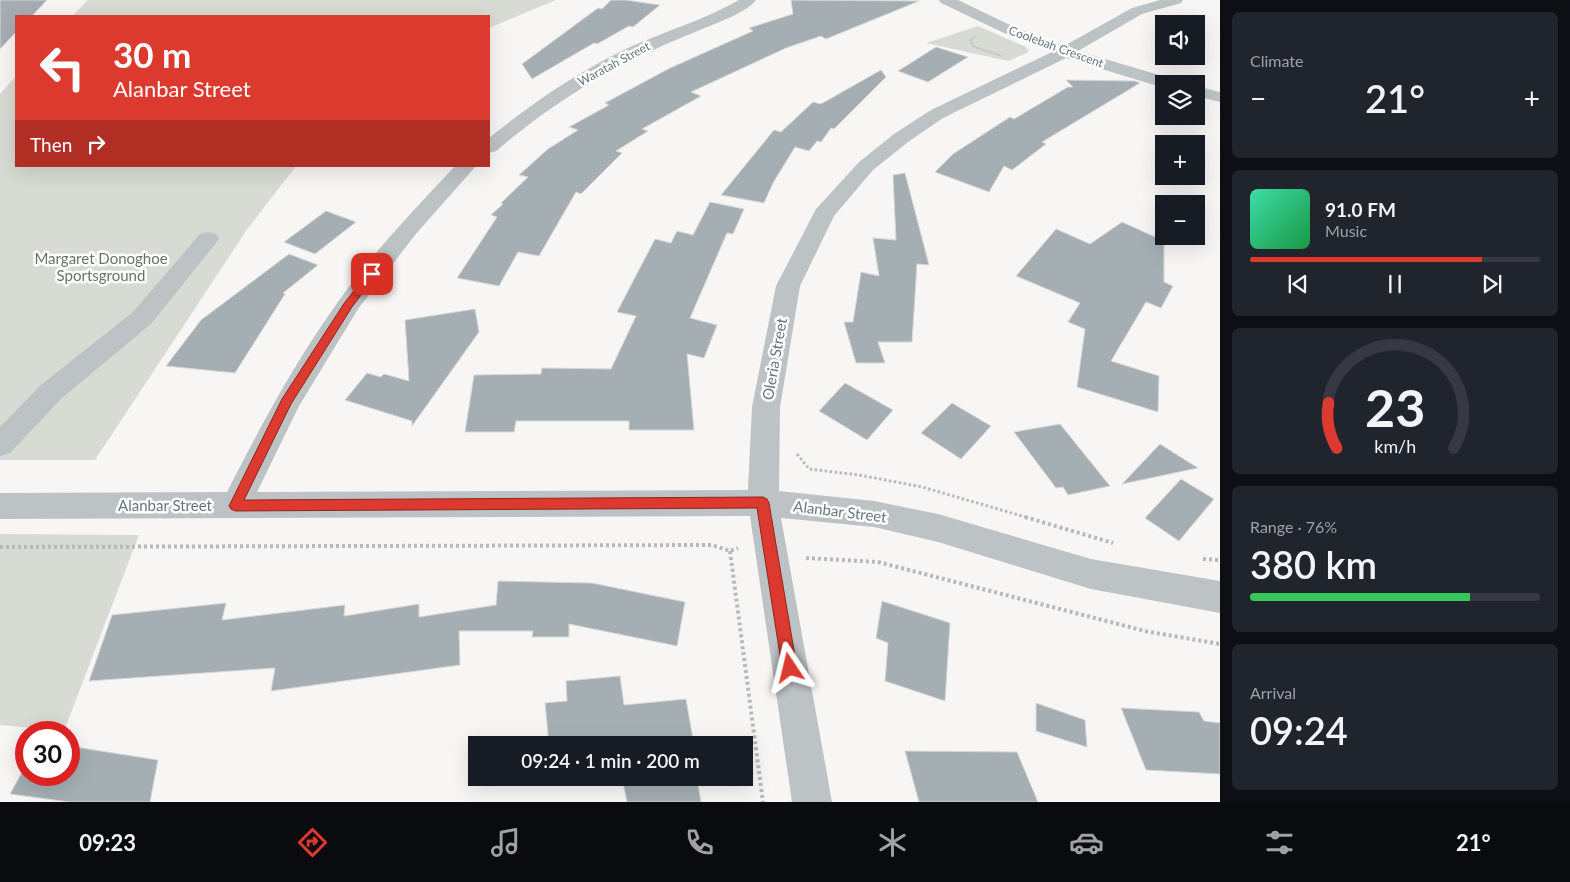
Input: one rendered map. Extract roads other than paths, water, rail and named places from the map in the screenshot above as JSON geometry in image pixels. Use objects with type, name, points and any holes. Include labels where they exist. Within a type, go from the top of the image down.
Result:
[{"type":"street","name":"Waratah Street","points":[[490,146],[515,125],[580,81],[633,52],[734,10],[749,0]]},
{"type":"street","name":"Coolebah Crescent","points":[[946,0],[1009,30],[1065,52],[1155,79]]},
{"type":"street","name":"Oleria Street","points":[[812,802],[763,503],[766,407],[788,286],[824,214],[866,166],[908,133],[938,114],[1065,52],[1137,11],[1176,0]]},
{"type":"street","points":[[1205,94],[1220,98]]},
{"type":"street","points":[[235,506],[286,402],[349,304],[407,230],[465,167]]},
{"type":"street","points":[[0,445],[52,391],[142,318],[208,239]]},
{"type":"street","name":"Alanbar Street","points":[[0,506],[763,503],[820,507],[883,516],[938,528],[1091,574],[1220,597]]},
{"type":"park label","name":"Margaret Donoghoe Sportsground","points":[[101,268]]}]
